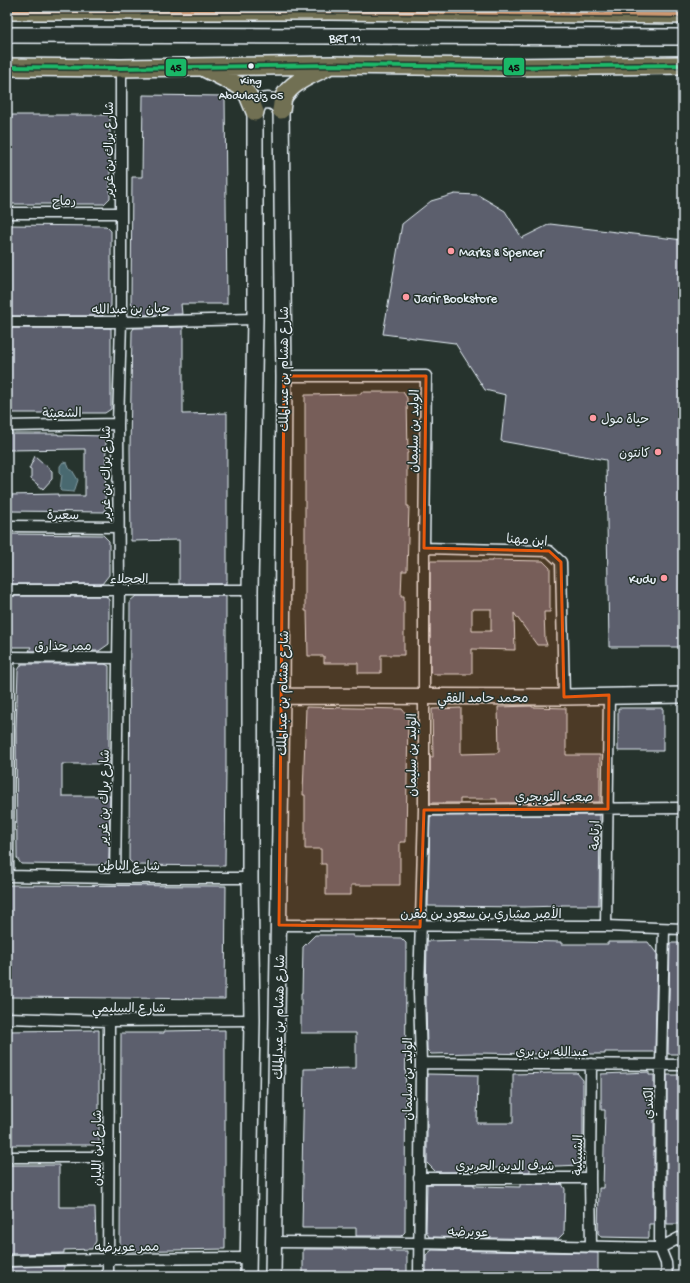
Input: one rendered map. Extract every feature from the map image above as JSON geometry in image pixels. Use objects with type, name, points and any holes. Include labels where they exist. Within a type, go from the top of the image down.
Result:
[{"type":"main road","points":[[7,11],[324,9],[683,15]]},
{"type":"main road","points":[[281,110],[282,99],[288,90],[313,74],[331,65]]},
{"type":"main road","points":[[7,67],[121,68],[331,65],[499,67],[683,66]]},
{"type":"main road","points":[[202,67],[240,86],[248,95],[255,112]]},
{"type":"street","name":"BRT 11","points":[[7,35],[683,37]]},
{"type":"street","name":"شارع براك بن غرير","points":[[115,878],[119,591],[118,424],[121,322],[121,68]]},
{"type":"street","points":[[255,112],[260,102],[266,100],[273,101],[281,110]]},
{"type":"street","name":"شارع هشام بن عبدالملك","points":[[273,1276],[275,1242],[282,696],[284,376],[281,110]]},
{"type":"street","name":"شارع هشام بن عبدالملك","points":[[248,1276],[252,1020],[250,878],[250,590],[255,319],[255,112]]},
{"type":"street","name":"رماح","points":[[7,213],[120,213]]},
{"type":"street","name":"حبان بن عبدالله","points":[[7,322],[121,322],[255,319]]},
{"type":"street","name":"الوليد بن سليمان","points":[[284,376],[426,376],[424,548],[424,810],[419,991],[421,1063],[418,1276]]},
{"type":"street","name":"الشعيثة","points":[[7,426],[118,424]]},
{"type":"street","name":"سعيرة","points":[[7,526],[118,527]]},
{"type":"street","name":"ابن مهنا","points":[[424,548],[549,551],[561,562],[564,697]]},
{"type":"street","name":"الحجلاء","points":[[7,590],[250,590]]},
{"type":"street","points":[[8,657],[8,876]]},
{"type":"street","name":"ممر حذارق","points":[[8,657],[118,658]]},
{"type":"street","name":"محمد حامد الفقي","points":[[282,696],[564,697],[609,695],[683,695]]},
{"type":"street","name":"ارتامة","points":[[606,926],[609,695]]},
{"type":"street","name":"صعب التويجري","points":[[424,810],[683,808]]},
{"type":"street","name":"شارع الباطن","points":[[8,876],[250,878]]},
{"type":"street","name":"الأمير مشاري بن سعود بن مقرن","points":[[279,925],[606,926],[683,929]]},
{"type":"street","name":"الكندي","points":[[664,929],[661,1065],[660,1248],[666,1263],[667,1276]]},
{"type":"street","name":"شارع السليمي","points":[[7,1018],[109,1021],[252,1020]]},
{"type":"street","name":"شارع ابن اللبان","points":[[108,1276],[109,1021]]},
{"type":"street","name":"عبدالله بن بري","points":[[421,1063],[683,1065]]},
{"type":"street","name":"الشبيكية","points":[[591,1246],[590,1178],[592,1064]]},
{"type":"street","points":[[7,1157],[108,1157]]},
{"type":"street","name":"شرف الدين الحريري","points":[[420,1178],[590,1178]]},
{"type":"street","points":[[660,1248],[679,1238],[683,1238]]},
{"type":"street","name":"عويرضه","points":[[275,1242],[419,1243],[660,1248]]},
{"type":"street","name":"ممر عويرضه","points":[[7,1261],[248,1258]]},
{"type":"highlighted area","points":[[284,376],[426,376],[424,548],[549,551],[561,562],[564,697],[609,695],[608,809],[424,810],[420,927],[279,925]]},
{"type":"water","points":[[63,462],[67,463],[70,470],[72,470],[78,480],[74,492],[60,490],[62,474],[60,472],[60,466]]},
{"type":"building","points":[[143,95],[225,96],[227,304],[181,304],[182,314],[142,315],[131,303],[132,177],[142,177]]},
{"type":"building","points":[[7,115],[110,115],[110,198],[104,204],[7,204]]},
{"type":"building","name":"حياة مول","points":[[455,194],[478,195],[505,211],[522,238],[550,224],[683,240],[683,647],[609,647],[606,460],[501,441],[506,395],[485,390],[455,343],[383,334],[402,224],[431,201]]},
{"type":"building","points":[[7,225],[106,226],[111,231],[111,306],[102,316],[7,316]]},
{"type":"building","points":[[183,327],[183,414],[227,413],[226,584],[179,584],[179,540],[131,541],[130,448],[132,331],[134,328]]},
{"type":"building","points":[[7,328],[111,328],[111,409],[105,413],[7,413]]},
{"type":"building","points":[[361,392],[403,392],[407,398],[407,506],[409,506],[407,571],[402,571],[401,596],[404,596],[404,655],[381,655],[381,673],[358,673],[358,663],[324,663],[324,656],[308,656],[307,611],[305,611],[305,395],[361,394]]},
{"type":"building","points":[[7,434],[106,436],[105,512],[7,511],[7,495],[58,494],[58,496],[85,496],[85,449],[7,450]]},
{"type":"building","points":[[35,456],[52,471],[52,479],[43,489],[31,479],[31,470],[29,469]]},
{"type":"building","points":[[7,534],[103,535],[109,541],[109,575],[102,584],[7,584]]},
{"type":"building","points":[[430,561],[543,561],[550,568],[550,612],[544,612],[545,639],[547,645],[537,645],[514,613],[515,650],[472,649],[472,674],[433,674],[430,671]],"holes":[[[472,609],[491,609],[491,631],[472,631]]]},
{"type":"building","points":[[7,596],[106,596],[109,600],[109,644],[99,651],[29,651],[31,647],[7,647]]},
{"type":"building","points":[[136,596],[226,596],[225,866],[134,865],[129,860],[130,601]]},
{"type":"building","points":[[22,664],[105,664],[109,666],[109,764],[62,764],[62,796],[110,796],[109,861],[103,865],[21,864],[17,858],[16,729],[18,670]]},
{"type":"building","points":[[532,706],[566,708],[566,755],[600,755],[600,802],[497,803],[497,799],[460,799],[460,803],[430,803],[430,757],[433,757],[432,709],[461,708],[461,754],[497,753],[499,752],[498,707]]},
{"type":"building","points":[[306,707],[402,709],[408,716],[406,842],[400,842],[400,885],[351,885],[351,895],[326,895],[326,864],[321,864],[321,849],[305,849],[305,795],[303,795]]},
{"type":"building","points":[[618,708],[663,708],[663,751],[618,751]]},
{"type":"building","points":[[600,815],[599,905],[524,907],[428,906],[430,816]]},
{"type":"building","points":[[7,885],[226,886],[225,999],[10,997],[10,992],[7,992]]},
{"type":"building","points":[[315,935],[353,935],[353,937],[401,938],[406,943],[405,1232],[401,1236],[356,1236],[356,1228],[302,1228],[304,1069],[356,1068],[356,1033],[301,1033],[303,947]]},
{"type":"building","points":[[472,940],[561,942],[561,944],[648,942],[657,954],[655,1052],[605,1052],[605,1054],[564,1054],[564,1052],[540,1052],[540,1054],[431,1054],[427,1050],[427,941]]},
{"type":"building","points":[[670,943],[683,943],[683,1054],[668,1054]]},
{"type":"building","points":[[99,1030],[99,1142],[95,1145],[7,1145],[7,1031]]},
{"type":"building","points":[[225,1030],[225,1249],[120,1251],[121,1033],[164,1033],[164,1031]]},
{"type":"building","points":[[649,1072],[649,1075],[654,1075],[654,1224],[649,1224],[649,1238],[601,1237],[598,1233],[599,1188],[603,1188],[605,1110],[601,1110],[601,1074]]},
{"type":"building","points":[[577,1073],[583,1080],[583,1165],[530,1167],[530,1172],[520,1172],[520,1168],[475,1168],[474,1172],[436,1172],[427,1163],[427,1074],[478,1075],[477,1123],[513,1123],[513,1074]]},
{"type":"building","points":[[667,1075],[683,1075],[683,1224],[667,1224]]},
{"type":"building","points":[[7,1165],[59,1165],[59,1207],[95,1207],[96,1241],[92,1249],[64,1250],[64,1253],[7,1254]]},
{"type":"building","points":[[427,1184],[474,1184],[474,1186],[520,1187],[520,1184],[562,1184],[565,1189],[564,1233],[558,1239],[429,1237],[426,1231]]},
{"type":"building","points":[[303,1249],[390,1249],[389,1251],[407,1251],[407,1276],[303,1276]]},
{"type":"building","points":[[432,1250],[598,1253],[598,1276],[426,1276],[426,1255]]},
{"type":"building","points":[[64,1266],[64,1276],[7,1276],[7,1267]]},
{"type":"transit line","points":[[7,11],[329,11],[683,15]]},
{"type":"transit line","name":"45","points":[[7,67],[121,68],[331,65],[499,67],[683,65]]},
{"type":"place","name":"King Abdulaziz 05","points":[[251,66]]},
{"type":"place","name":"Marks & Spencer","points":[[451,251]]},
{"type":"place","name":"Jarir Bookstore","points":[[406,297]]},
{"type":"place","name":"حياة مول","points":[[593,418]]},
{"type":"place","name":"كانتون","points":[[658,452]]},
{"type":"place","name":"Kudu","points":[[664,578]]}]
